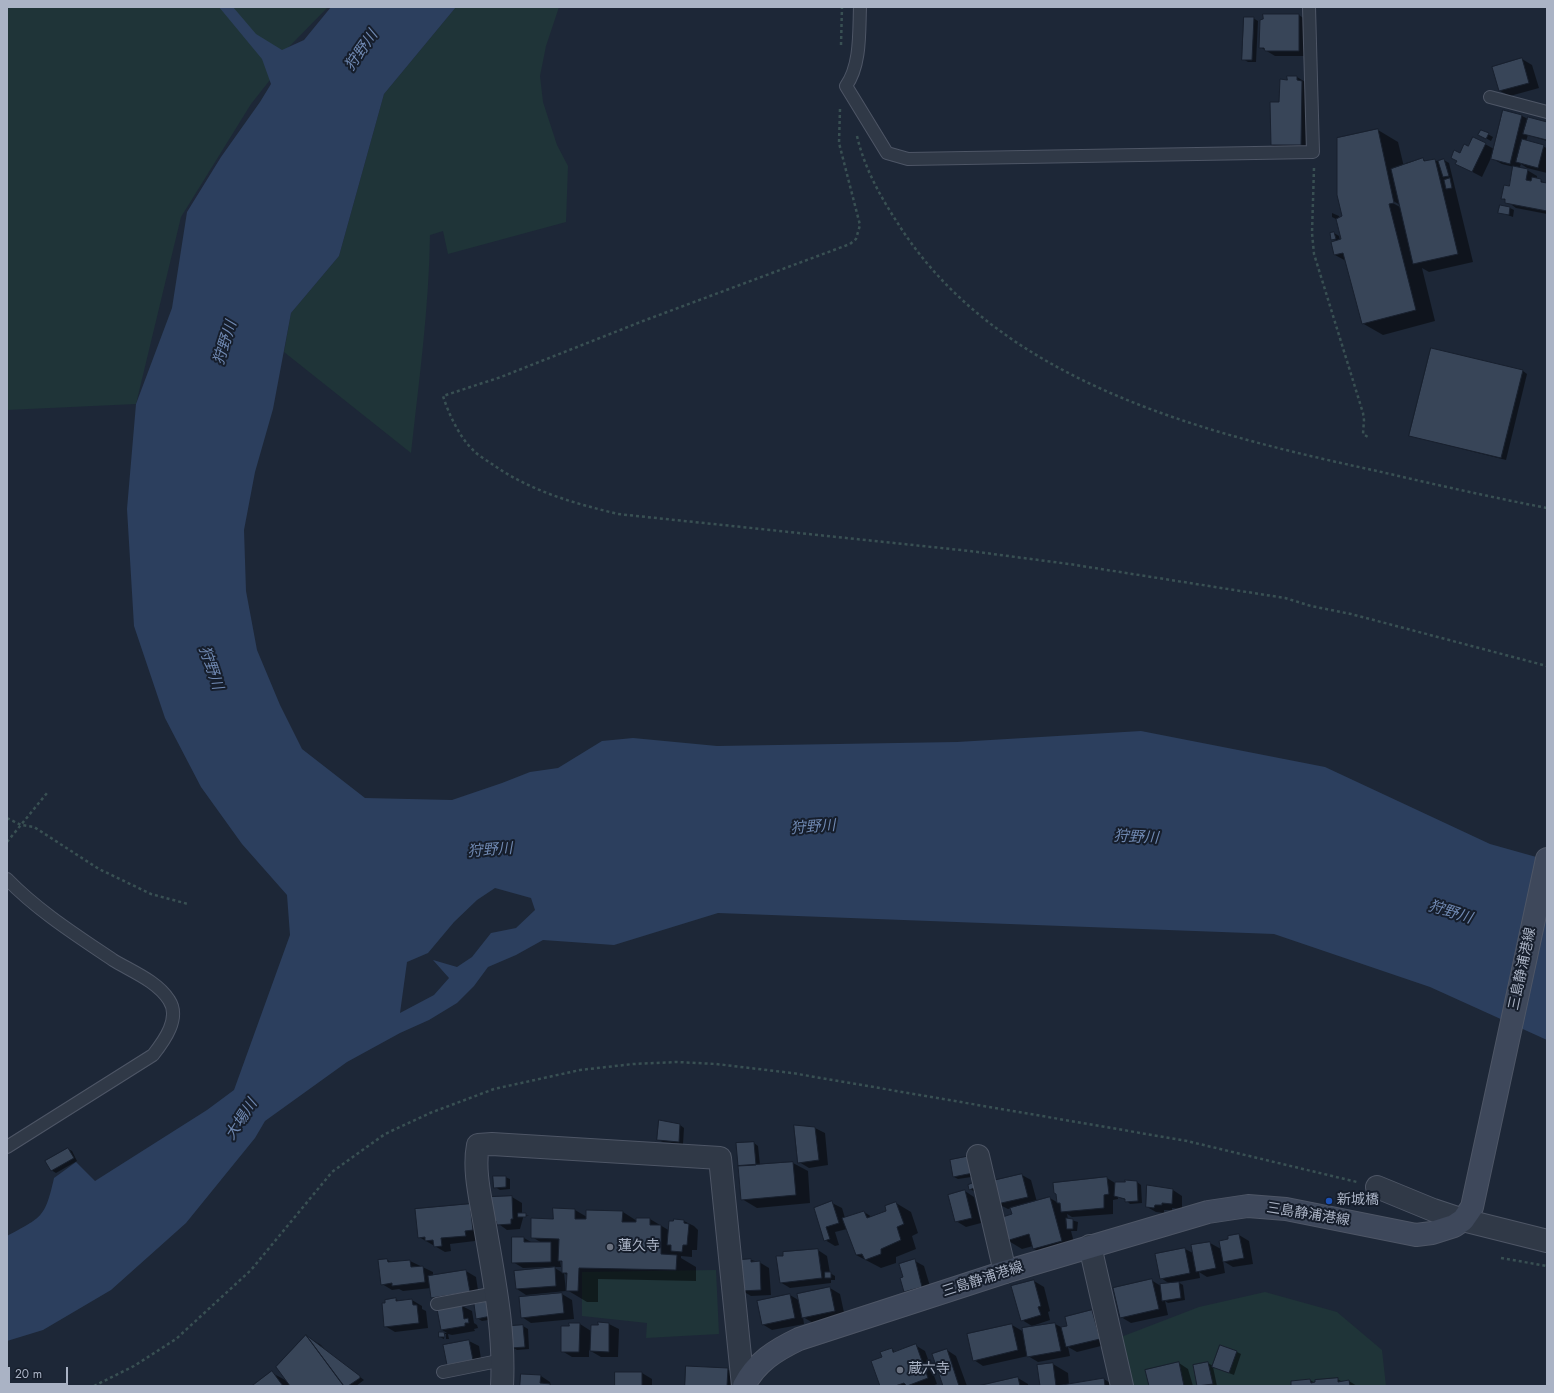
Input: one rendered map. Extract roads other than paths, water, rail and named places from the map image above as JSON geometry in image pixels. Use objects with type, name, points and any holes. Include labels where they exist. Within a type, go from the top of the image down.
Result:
[{"type":"main road","name":"三島静浦港線","points":[[744,1386],[750,1373],[762,1361],[779,1349],[799,1339],[1005,1272],[1208,1212],[1248,1206],[1286,1209],[1416,1235],[1448,1229],[1468,1213],[1547,859]]},
{"type":"street","points":[[502,1386],[502,1338],[479,1187],[476,1155],[478,1145],[492,1144],[720,1158],[744,1386]]},
{"type":"street","points":[[978,1156],[1005,1272]]},
{"type":"street","points":[[1377,1187],[1433,1210],[1468,1213],[1547,1241]]},
{"type":"street","points":[[1090,1246],[1122,1386]]},
{"type":"lane","points":[[860,7],[858,50],[852,78],[846,86],[888,153],[908,159],[1313,152],[1309,7]]},
{"type":"lane","points":[[1490,97],[1547,112]]},
{"type":"lane","points":[[7,879],[56,923],[153,984],[170,1001],[173,1016],[167,1038],[154,1055],[7,1147]]},
{"type":"lane","points":[[437,1304],[496,1293]]},
{"type":"lane","points":[[443,1372],[503,1360]]},
{"type":"water","points":[[219,7],[233,7],[256,34],[282,50],[304,40],[331,7],[456,7],[384,94],[339,256],[291,313],[273,409],[255,472],[244,530],[246,591],[257,650],[280,705],[302,749],[365,798],[452,800],[530,772],[558,768],[602,741],[633,738],[717,746],[957,742],[1141,731],[1325,767],[1490,844],[1547,860],[1547,1040],[1430,987],[1274,934],[718,913],[614,945],[543,940],[516,955],[488,967],[474,986],[457,1003],[429,1020],[400,1033],[347,1062],[265,1121],[255,1138],[186,1223],[111,1290],[43,1330],[7,1341],[7,1236],[28,1225],[40,1215],[48,1201],[54,1178],[76,1162],[95,1181],[207,1110],[234,1090],[290,935],[287,895],[242,844],[201,787],[165,718],[134,626],[127,509],[136,404],[172,308],[187,212],[221,157],[271,84],[262,59]],"holes":[[[495,888],[531,898],[535,910],[516,928],[491,933],[472,957],[457,967],[433,960],[449,978],[434,995],[400,1013],[407,962],[428,953],[454,922],[477,900]]]},
{"type":"place","name":"新城橋","points":[[1329,1201]]},
{"type":"place","name":"蓮久寺","points":[[610,1247]]},
{"type":"place","name":"蔵六寺","points":[[900,1370]]},
{"type":"water label","name":"狩野川","points":[[362,51]]},
{"type":"water label","name":"狩野川","points":[[226,343]]},
{"type":"water label","name":"狩野川","points":[[210,668]]},
{"type":"water label","name":"狩野川","points":[[813,828]]},
{"type":"water label","name":"狩野川","points":[[1136,838]]},
{"type":"water label","name":"狩野川","points":[[490,851]]},
{"type":"water label","name":"狩野川","points":[[1450,913]]},
{"type":"water label","name":"大場川","points":[[242,1120]]}]
